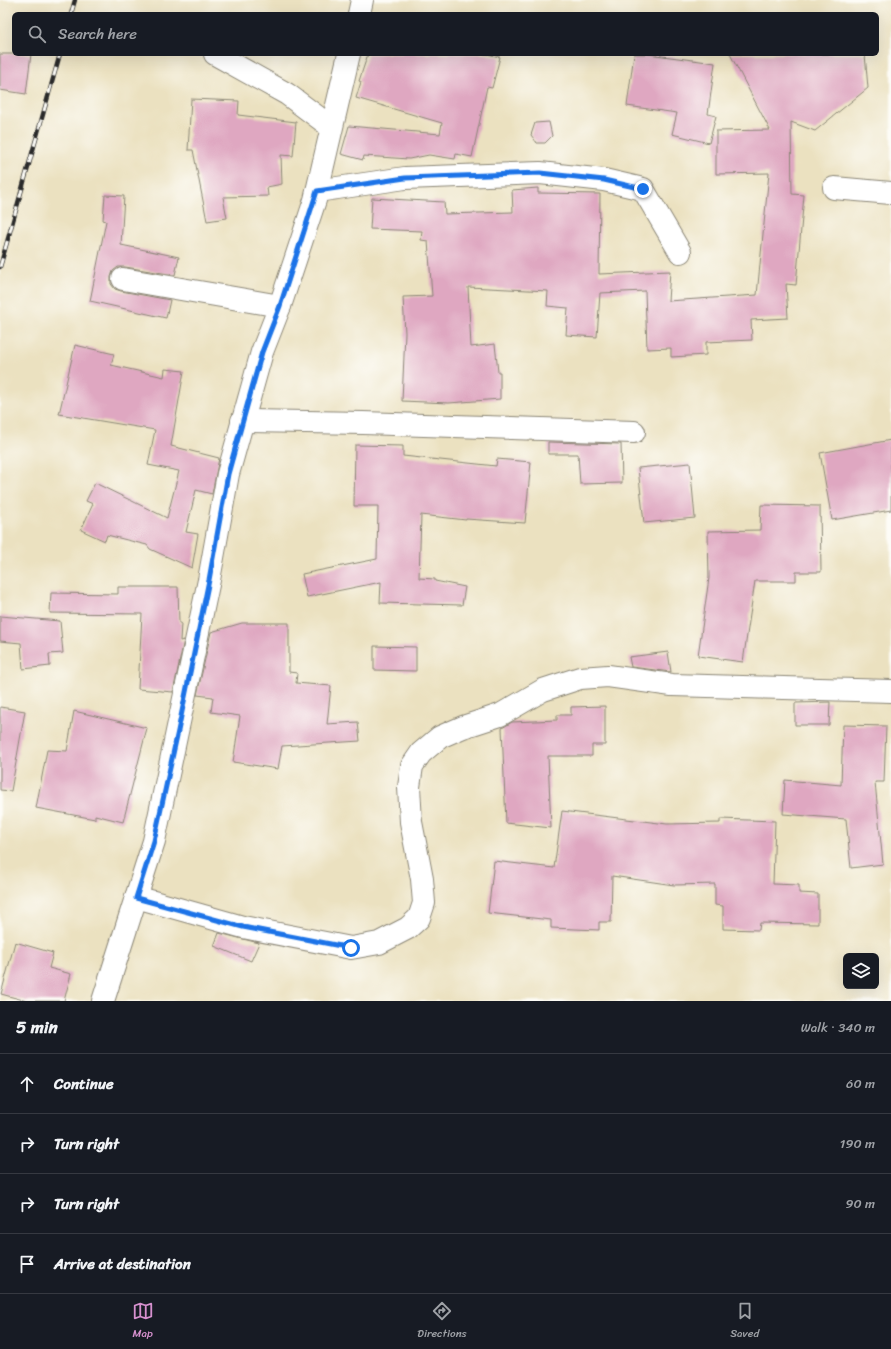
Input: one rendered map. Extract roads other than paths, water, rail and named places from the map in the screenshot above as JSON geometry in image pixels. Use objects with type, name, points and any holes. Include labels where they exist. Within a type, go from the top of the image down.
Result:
[{"type":"street","points":[[359,12],[362,0]]},
{"type":"street","points":[[219,56],[287,94],[331,127]]},
{"type":"street","points":[[103,1001],[154,841],[208,588],[228,474],[262,352],[280,306],[317,191],[349,56]]},
{"type":"street","points":[[317,191],[405,178],[540,173],[604,180],[643,189],[680,252]]},
{"type":"street","points":[[834,188],[891,193]]},
{"type":"street","points":[[123,279],[280,306]]},
{"type":"street","points":[[242,421],[363,423],[634,432]]},
{"type":"street","points":[[136,898],[243,927],[351,948],[379,943],[408,928],[419,918],[424,903],[422,879],[411,822],[408,787],[412,766],[421,753],[440,737],[463,727],[500,715],[543,690],[580,678],[608,676],[672,685],[891,690]]},
{"type":"railway","points":[[72,12],[75,0]]},
{"type":"railway","points":[[0,267],[59,56]]}]
